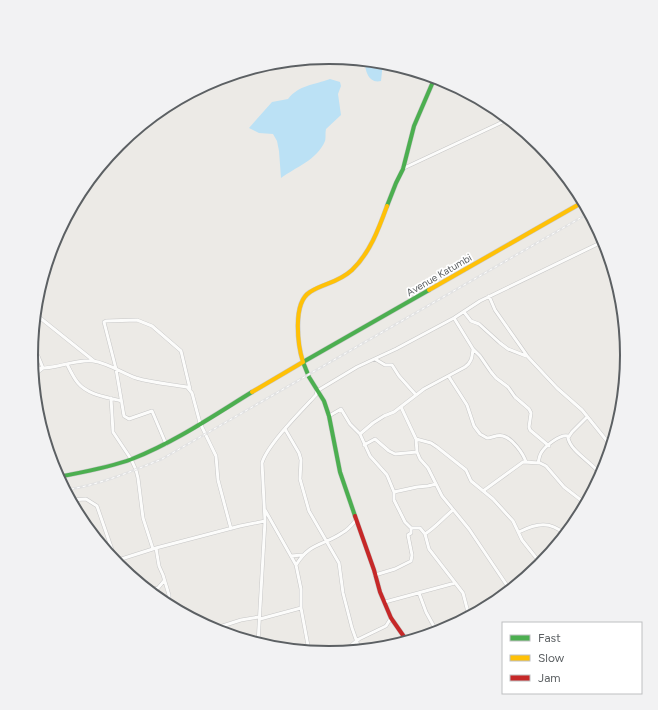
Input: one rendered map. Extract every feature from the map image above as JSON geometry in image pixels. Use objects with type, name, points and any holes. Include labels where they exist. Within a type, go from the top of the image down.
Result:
[{"type":"street","points":[[404,636],[391,618],[380,592],[340,472],[329,416],[324,401],[309,377],[303,362],[300,352],[297,322],[305,295],[340,280],[350,272],[363,257],[377,232],[402,169],[412,133],[433,83]]},
{"type":"street","points":[[402,169],[503,122]]},
{"type":"street","name":"Avenue Katumbi","points":[[64,476],[103,468],[131,459],[166,444],[303,362],[578,205]]},
{"type":"street","points":[[258,637],[265,521],[263,460],[264,456],[285,429],[318,391],[357,367],[454,318],[480,300],[598,244]]},
{"type":"street","points":[[489,296],[495,310],[528,357],[557,388],[582,410],[607,441]]},
{"type":"street","points":[[464,312],[474,323],[479,324],[508,349],[528,357]]},
{"type":"street","points":[[40,318],[94,362]]},
{"type":"street","points":[[454,318],[473,349],[496,378],[508,387],[515,397],[529,409],[531,415],[530,430],[549,446]]},
{"type":"street","points":[[166,444],[152,411],[129,419],[123,413],[116,369],[104,322],[106,321],[137,320],[152,326],[181,351],[190,390],[200,423],[216,456],[218,480],[231,529]]},
{"type":"street","points":[[360,434],[384,416],[401,407],[424,389],[449,377],[469,364],[473,349]]},
{"type":"street","points":[[38,356],[42,368]]},
{"type":"street","points":[[375,359],[385,365],[392,365],[398,376],[416,395]]},
{"type":"street","points":[[39,368],[80,362],[94,362],[135,377],[156,383],[188,387],[190,390]]},
{"type":"street","points":[[67,364],[73,376],[83,387],[92,392],[121,401]]},
{"type":"street","points":[[39,371],[42,368]]},
{"type":"street","points":[[449,377],[467,405],[476,429],[487,438],[500,435],[508,438],[522,453],[526,462]]},
{"type":"street","points":[[111,398],[113,432],[131,459],[138,478],[143,518],[155,549],[158,566],[169,598]]},
{"type":"street","points":[[401,407],[416,439],[417,452],[420,459],[428,468],[445,500],[469,529],[507,585]]},
{"type":"street","points":[[329,416],[341,409],[350,424],[360,434],[370,456],[387,475],[394,492],[394,500],[405,522],[410,528],[411,533],[408,535],[412,555],[411,561],[395,569],[375,575]]},
{"type":"street","points":[[538,463],[541,453],[560,436],[568,436],[587,417]]},
{"type":"street","points":[[285,429],[299,453],[301,460],[300,479],[309,511],[339,563],[343,593],[358,644]]},
{"type":"street","points":[[568,436],[571,446],[596,469]]},
{"type":"street","points":[[364,445],[375,439],[395,454],[417,452]]},
{"type":"street","points":[[416,439],[431,443],[448,454],[466,470],[471,481],[513,521],[522,540],[537,559]]},
{"type":"street","points":[[483,491],[518,465],[526,462],[538,463],[546,466],[564,487],[581,500]]},
{"type":"street","points":[[394,492],[436,484]]},
{"type":"street","points":[[77,500],[86,499],[97,506],[111,549]]},
{"type":"street","points":[[264,508],[296,565],[301,589],[301,608],[308,645]]},
{"type":"street","points":[[425,534],[435,528],[443,517],[453,510]]},
{"type":"street","points":[[296,565],[302,555],[308,550],[342,534],[356,520]]},
{"type":"street","points":[[122,560],[155,549],[265,521]]},
{"type":"street","points":[[519,532],[545,524],[561,531]]},
{"type":"street","points":[[410,528],[420,528],[425,534],[429,549],[463,593],[468,611]]},
{"type":"street","points":[[290,556],[302,555]]},
{"type":"street","points":[[155,589],[158,588],[164,581]]},
{"type":"street","points":[[385,602],[455,583]]},
{"type":"street","points":[[419,593],[426,612],[434,626]]},
{"type":"street","points":[[223,626],[241,620],[260,618],[301,608]]},
{"type":"street","points":[[351,645],[371,632],[386,626],[391,618]]},
{"type":"water","points":[[365,66],[382,69],[381,81],[373,81],[368,76]]},
{"type":"water","points":[[330,79],[340,82],[341,86],[338,94],[341,115],[326,129],[325,141],[317,153],[312,158],[281,178],[279,151],[277,141],[273,134],[259,133],[249,128],[272,102],[288,99],[292,94],[302,88]]},
{"type":"railway","points":[[71,489],[102,481],[162,459],[584,216]]},
{"type":"traffic: fast","points":[[387,206],[403,169],[414,126],[432,83]]},
{"type":"traffic: fast","points":[[355,516],[340,472],[329,416],[324,401],[309,377],[303,362],[429,290]]},
{"type":"traffic: fast","points":[[64,476],[114,465],[148,452],[194,428],[252,392]]},
{"type":"traffic: slow","points":[[429,290],[578,205]]},
{"type":"traffic: slow","points":[[252,392],[303,362],[299,346],[298,325],[301,305],[304,298],[315,289],[342,278],[352,270],[369,248],[387,206]]},
{"type":"traffic: jam","points":[[355,516],[380,592],[391,618],[404,636]]}]
